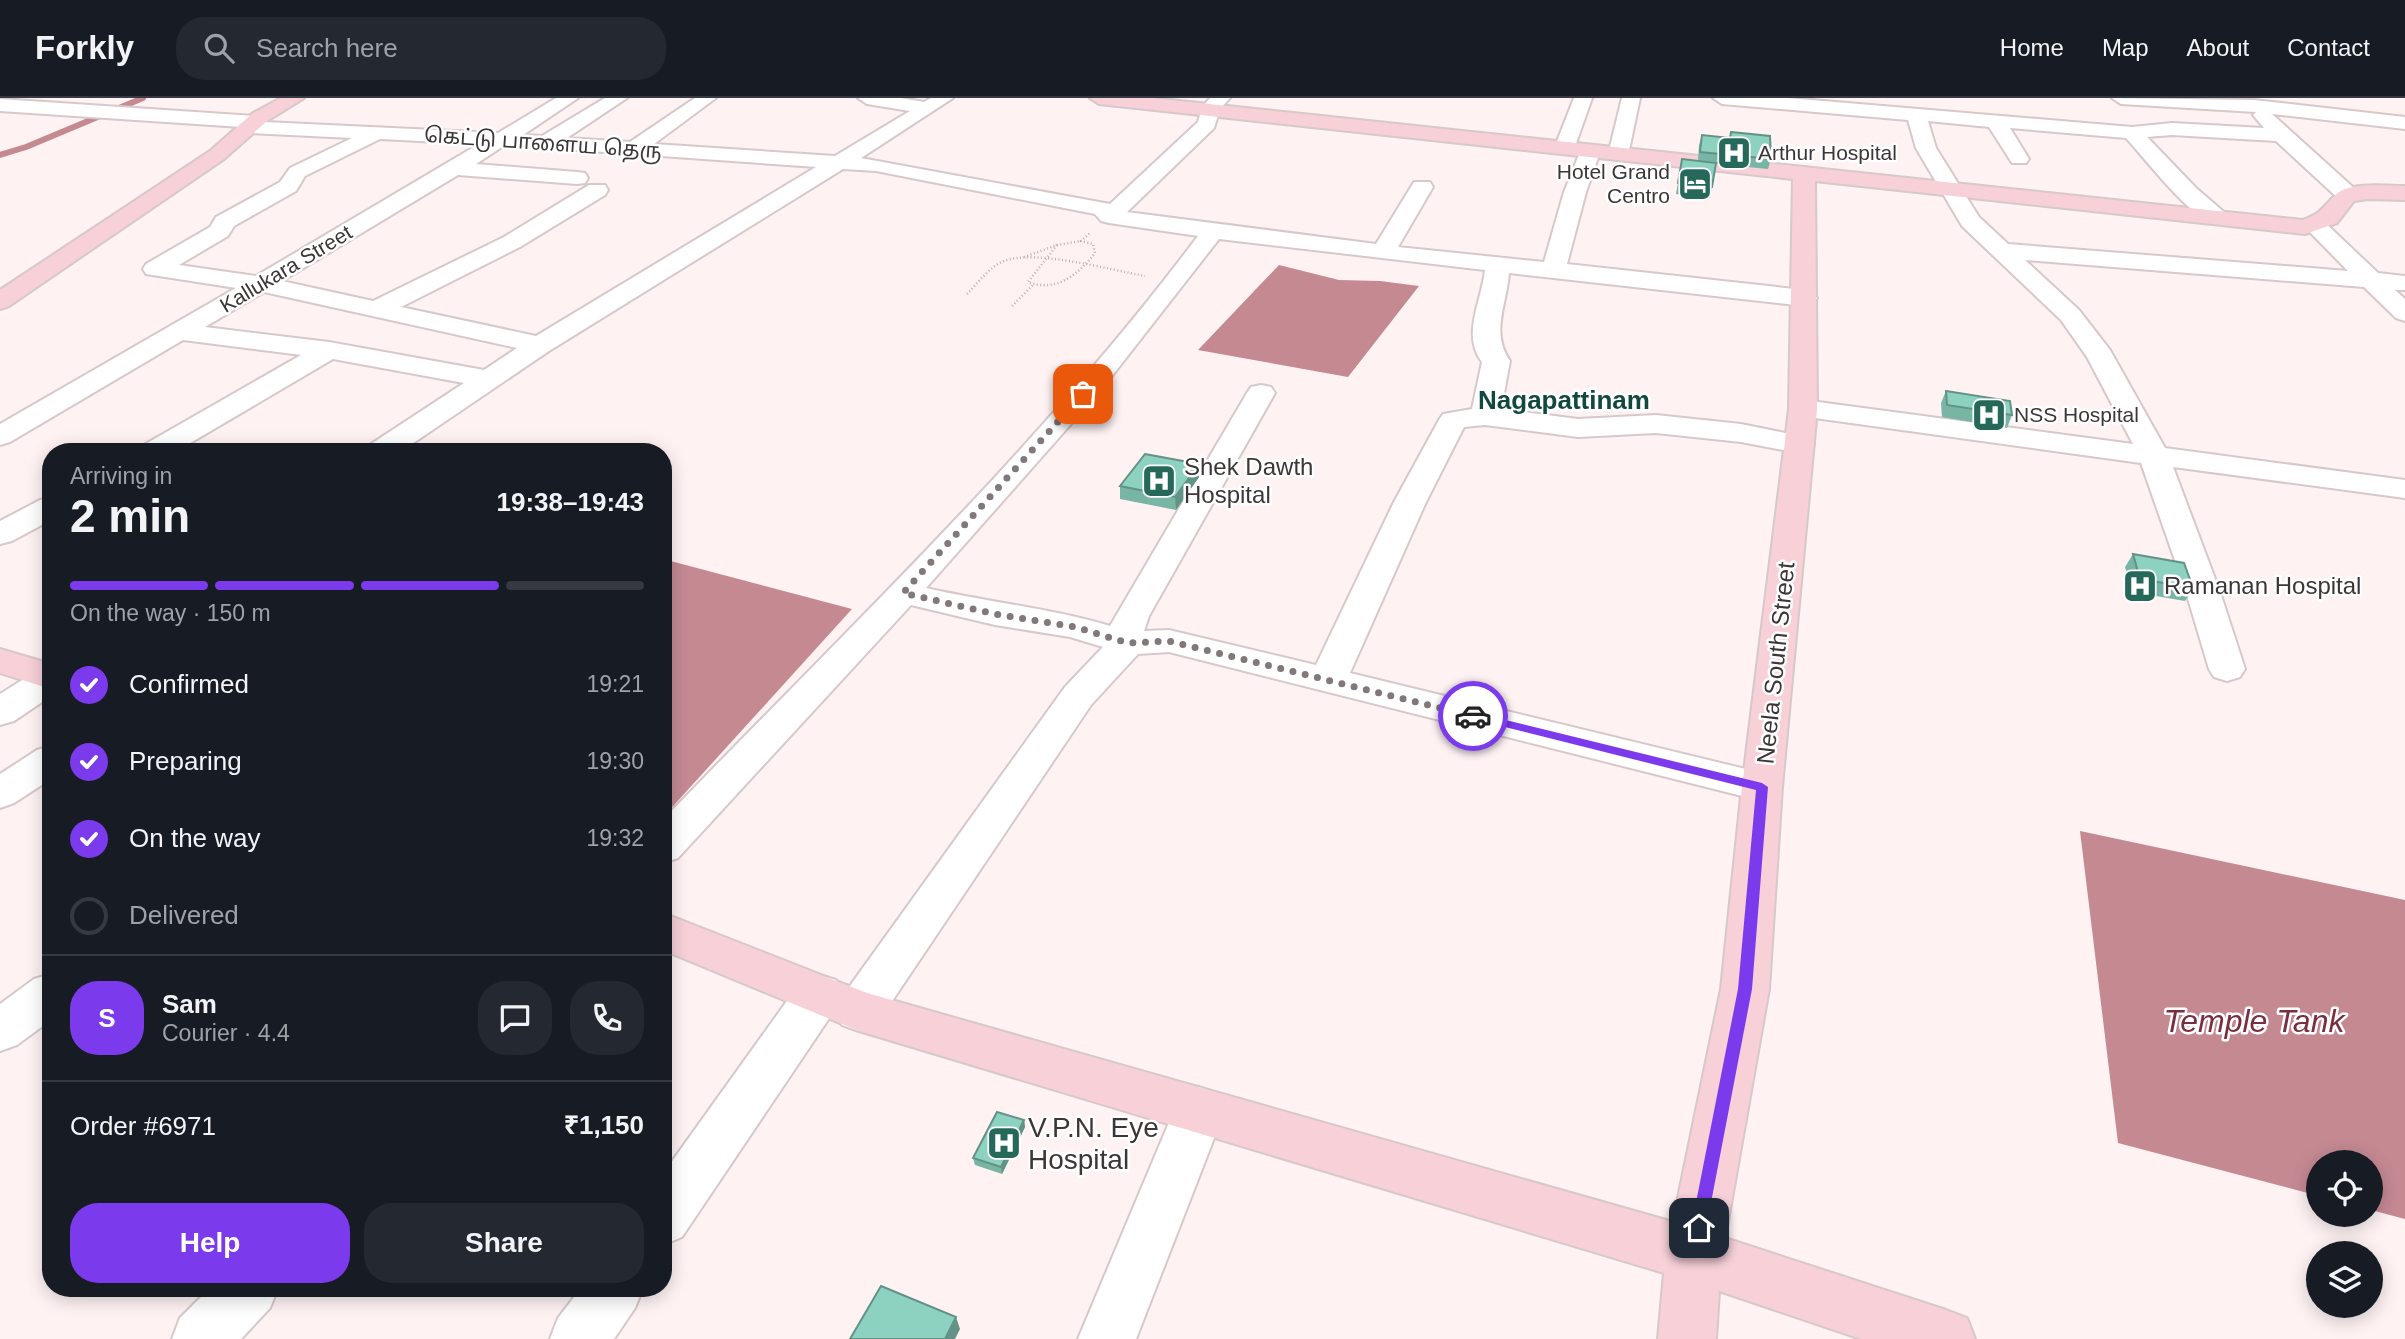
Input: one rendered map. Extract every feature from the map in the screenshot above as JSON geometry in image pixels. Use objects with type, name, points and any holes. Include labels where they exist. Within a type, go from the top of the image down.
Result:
[{"type":"street","points":[[0,301],[197,169],[253,125],[295,98]]},
{"type":"street","name":"Kallukara Street","points":[[0,436],[260,284],[569,98]]},
{"type":"street","points":[[545,143],[618,98]]},
{"type":"street","points":[[379,308],[512,242],[597,190],[567,185],[707,98]]},
{"type":"street","points":[[867,98],[936,103]]},
{"type":"street","points":[[1099,98],[1216,105],[1590,152],[2305,227],[2329,218],[2348,195],[2368,192],[2405,193]]},
{"type":"street","points":[[1564,149],[1583,98]]},
{"type":"street","points":[[1618,155],[1631,98]]},
{"type":"street","points":[[1722,98],[2132,133],[2172,129],[2281,135]]},
{"type":"street","points":[[2121,98],[2252,102],[2405,123]]},
{"type":"street","points":[[2252,102],[2281,135],[2348,195]]},
{"type":"street","points":[[393,443],[540,345],[936,103]]},
{"type":"street","name":"கெட்டு பாளைய தெரு","points":[[0,105],[253,125],[876,165],[939,175],[1102,209],[1109,216],[1213,232],[1804,298]]},
{"type":"street","points":[[1109,216],[1207,124],[1216,105]]},
{"type":"street","points":[[1916,114],[1926,148],[1970,221],[2005,251],[2070,315],[2101,356],[2152,454],[2203,592],[2227,669]]},
{"type":"street","points":[[1996,122],[2019,159]]},
{"type":"street","points":[[377,133],[297,172],[288,186],[224,222],[220,231],[155,269],[260,284],[540,345]]},
{"type":"street","points":[[2132,133],[2188,193],[2217,218]]},
{"type":"street","points":[[1554,269],[1575,192],[1590,152]]},
{"type":"street","points":[[453,168],[577,178]]},
{"type":"street","name":"Neela South Street","points":[[1687,1339],[1694,1255],[1745,989],[1762,787],[1801,427],[1804,175]]},
{"type":"street","points":[[1383,252],[1422,187]]},
{"type":"street","points":[[2313,224],[2405,313]]},
{"type":"street","points":[[672,837],[1033,451],[1177,281],[1213,232]]},
{"type":"street","points":[[2005,251],[2405,283]]},
{"type":"street","points":[[1485,416],[1496,370],[1496,361],[1489,351],[1486,321],[1496,286],[1498,265]]},
{"type":"street","points":[[178,332],[329,350],[489,379]]},
{"type":"street","points":[[169,443],[329,350]]},
{"type":"street","points":[[1128,643],[1125,634],[1131,616],[1261,393]]},
{"type":"street","points":[[1328,680],[1376,573],[1449,425],[1453,420],[1461,418],[1485,416],[1578,428],[1656,424],[1741,433],[1801,427],[2152,454],[2405,489]]},
{"type":"street","points":[[0,534],[42,512]]},
{"type":"street","points":[[903,593],[995,614],[1075,627],[1128,643],[1169,641],[1762,787]]},
{"type":"street","points":[[672,1208],[839,1002],[1078,696],[1128,643]]},
{"type":"street","points":[[0,661],[42,675]]},
{"type":"street","points":[[0,712],[42,684]]},
{"type":"street","points":[[0,793],[42,766]]},
{"type":"street","points":[[672,935],[839,1002],[1694,1255],[1946,1339]]},
{"type":"street","points":[[0,1031],[42,1000]]},
{"type":"street","points":[[1107,1339],[1199,1110]]},
{"type":"street","points":[[201,1339],[241,1297]]},
{"type":"street","points":[[579,1339],[609,1297]]},
{"type":"path","points":[[1082,241],[1109,216]]},
{"type":"path","points":[[967,294],[997,266],[1057,245],[1082,241],[1093,244],[1096,250],[1082,266],[1059,284],[1033,285],[1028,282],[1057,245]]},
{"type":"path","points":[[1017,259],[1043,260],[1177,281]]},
{"type":"path","points":[[1012,306],[1033,285]]},
{"type":"water","points":[[1279,265],[1339,280],[1419,286],[1348,377],[1198,350]]},
{"type":"water","points":[[672,561],[852,609],[672,807]]},
{"type":"water","name":"Temple Tank","points":[[2080,831],[2405,900],[2405,1219],[2383,1213],[2383,1150],[2306,1150],[2306,1193],[2118,1143]]},
{"type":"building","points":[[1731,132],[1770,136],[1771,159],[1700,152],[1702,135],[1730,138]]},
{"type":"building","points":[[1682,159],[1716,163],[1712,187],[1678,183]]},
{"type":"building","points":[[1946,391],[2010,401],[2012,415],[1947,405]]},
{"type":"building","points":[[1145,454],[1199,464],[1175,497],[1120,486]]},
{"type":"building","points":[[2133,554],[2184,563],[2193,588],[2140,579]]},
{"type":"building","points":[[997,1112],[1024,1120],[1001,1167],[973,1158]]},
{"type":"building","points":[[881,1286],[956,1317],[945,1339],[850,1339]]},
{"type":"waterway","points":[[0,155],[26,147],[143,98]]},
{"type":"way so far","points":[[1083,394],[903,593],[995,614],[1075,627],[1128,643],[1169,641],[1473,716]]},
{"type":"place","name":"Arthur Hospital","points":[[1734,153]]},
{"type":"place","name":"Hotel Grand Centro","points":[[1695,184]]},
{"type":"place","name":"NSS Hospital","points":[[1989,415]]},
{"type":"place","name":"Shek Dawth Hospital","points":[[1159,481]]},
{"type":"place","name":"Ramanan Hospital","points":[[2140,586]]},
{"type":"place","name":"V.P.N. Eye Hospital","points":[[1004,1143]]},
{"type":"district","name":"Nagapattinam","points":[[1564,400]]},
{"type":"route","points":[[1473,716],[1762,787],[1745,989],[1699,1228]]}]
